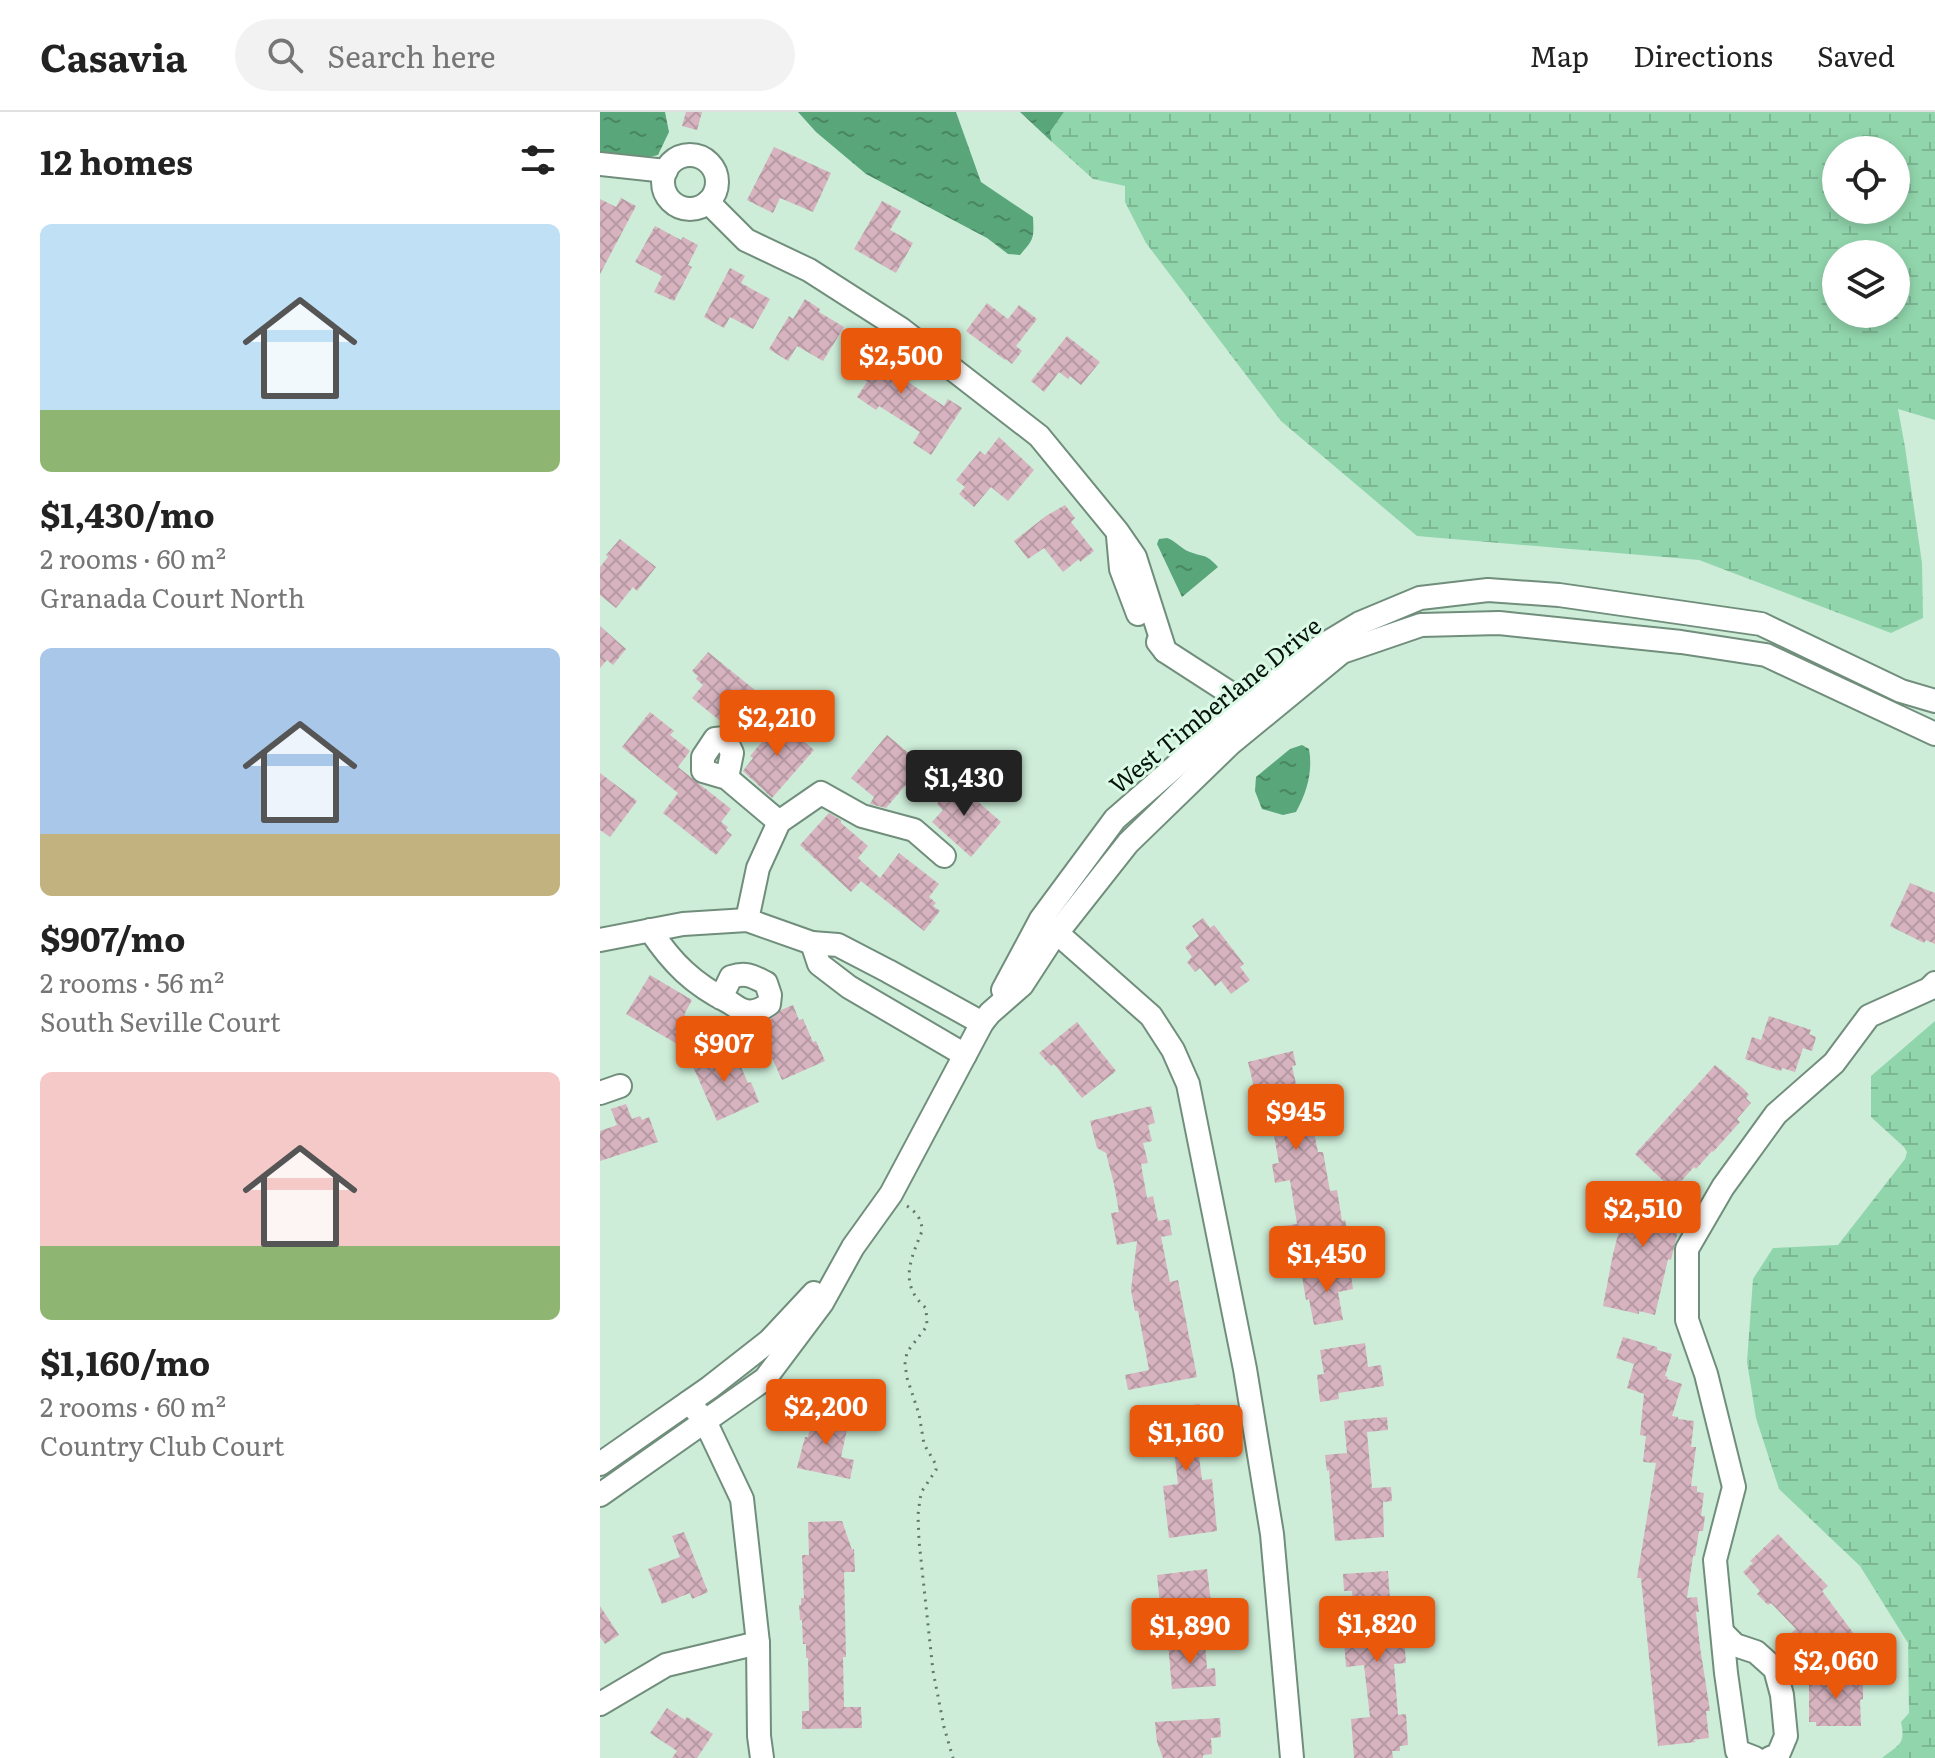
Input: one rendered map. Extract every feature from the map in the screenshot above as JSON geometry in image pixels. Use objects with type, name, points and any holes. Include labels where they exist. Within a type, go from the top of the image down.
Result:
[{"type":"street","points":[[698,157],[712,167],[717,183],[715,191],[708,202],[696,208],[678,206],[665,193],[663,184],[666,171],[674,160],[698,157]]},
{"type":"street","points":[[600,164],[666,171]]},
{"type":"street","points":[[708,202],[746,240],[809,270],[901,329],[1039,436],[1135,557],[1165,651],[1247,704]]},
{"type":"street","name":"West Timberlane Drive","points":[[600,1495],[765,1379],[822,1303],[853,1247],[890,1196],[986,1018],[1049,926],[1115,819],[1312,652],[1360,623],[1420,598],[1488,590],[1559,595],[1761,624],[1901,691],[1935,701]]},
{"type":"street","name":"West Timberlane Drive","points":[[1049,926],[1128,843],[1230,744],[1342,652],[1421,625],[1499,623],[1681,642],[1766,655],[1935,734]]},
{"type":"street","points":[[727,778],[779,822]]},
{"type":"street","points":[[747,920],[758,868],[779,822],[821,793],[862,816],[914,830],[944,856]]},
{"type":"street","points":[[600,940],[683,924],[747,920],[812,943],[838,945],[986,1018]]},
{"type":"street","points":[[1049,926],[1151,1016],[1173,1050],[1188,1084],[1245,1369],[1272,1534],[1292,1758]]},
{"type":"street","points":[[650,930],[680,970],[721,998]]},
{"type":"street","points":[[812,943],[819,964],[849,987],[965,1055]]},
{"type":"street","points":[[1755,1758],[1737,1751],[1726,1673],[1715,1560],[1734,1487],[1706,1374],[1687,1320],[1687,1249],[1723,1187],[1776,1114],[1834,1063],[1869,1016],[1929,989],[1935,983]]},
{"type":"street","name":"West Timberlane Drive","points":[[600,1464],[769,1341],[819,1287],[840,1256],[853,1247]]},
{"type":"street","points":[[689,1402],[705,1421],[742,1499],[758,1643],[762,1758]]},
{"type":"street","points":[[1723,1633],[1735,1645],[1756,1652],[1775,1669],[1782,1695],[1786,1736],[1778,1755],[1770,1758]]},
{"type":"street","points":[[600,1704],[666,1665],[758,1643]]},
{"type":"path","points":[[890,1196],[916,1213],[922,1224],[908,1269],[918,1301],[926,1308],[927,1326],[907,1352],[905,1364],[924,1444],[936,1465],[920,1499],[919,1541],[933,1671],[953,1758]]},
{"type":"green space","points":[[1064,112],[1935,112],[1935,420],[1898,409],[1922,563],[1923,618],[1891,633],[1699,560],[1417,536],[1281,421],[1146,243],[1125,202],[1125,186],[1093,179],[1052,142],[1050,132]]},
{"type":"green space","points":[[1935,1021],[1935,1758],[1882,1758],[1902,1740],[1901,1722],[1909,1713],[1908,1643],[1860,1566],[1779,1489],[1756,1418],[1747,1362],[1753,1279],[1773,1248],[1838,1245],[1905,1159],[1907,1152],[1904,1147],[1871,1117],[1871,1076]]},
{"type":"water","points":[[600,112],[665,112],[669,132],[658,155],[631,161],[600,159]]},
{"type":"water","points":[[798,112],[956,112],[981,182],[1033,217],[1031,242],[1020,255],[1008,254],[987,238],[866,174],[816,132]]},
{"type":"water","points":[[1020,112],[1064,112],[1050,132],[1052,142]]},
{"type":"water","points":[[1167,538],[1187,551],[1208,558],[1218,567],[1182,597],[1157,544],[1159,539]]},
{"type":"water","points":[[1302,745],[1309,749],[1310,773],[1296,812],[1283,815],[1262,809],[1255,791],[1256,777],[1290,749]]},
{"type":"building","points":[[686,112],[702,112],[697,130],[682,126]]},
{"type":"building","points":[[774,147],[831,173],[813,212],[780,198],[773,213],[747,200]]},
{"type":"building","points":[[621,198],[636,206],[600,274],[600,199],[616,207]]},
{"type":"building","points":[[882,201],[901,211],[890,230],[913,243],[896,273],[854,249]]},
{"type":"building","points":[[655,226],[698,245],[688,265],[692,267],[674,301],[654,292],[662,276],[635,262]]},
{"type":"building","points":[[730,268],[745,276],[741,283],[770,299],[753,329],[730,317],[724,328],[704,317]]},
{"type":"building","points":[[805,299],[844,327],[823,361],[797,346],[788,361],[769,349],[789,316],[793,319]]},
{"type":"building","points":[[987,303],[1008,319],[1019,305],[1037,319],[1016,346],[1022,351],[1012,364],[966,331]]},
{"type":"building","points":[[1067,336],[1100,362],[1081,385],[1059,372],[1044,392],[1031,381]]},
{"type":"building","points":[[865,339],[906,367],[899,376],[944,406],[948,399],[962,408],[931,455],[913,443],[920,432],[879,406],[876,410],[857,397],[867,382],[846,367]]},
{"type":"building","points":[[999,437],[1034,470],[1008,501],[991,487],[974,507],[959,494],[965,487],[956,480],[980,451],[985,455]]},
{"type":"building","points":[[1065,505],[1075,518],[1071,522],[1094,551],[1063,572],[1044,548],[1028,559],[1014,541]]},
{"type":"building","points":[[620,539],[656,567],[637,591],[633,587],[616,608],[600,595],[600,567]]},
{"type":"building","points":[[600,626],[626,649],[613,665],[607,660],[600,668]]},
{"type":"building","points":[[708,652],[761,695],[734,728],[724,724],[692,698],[703,685],[692,671]]},
{"type":"building","points":[[650,712],[674,731],[670,735],[690,751],[678,767],[731,809],[721,822],[732,835],[716,855],[663,813],[678,793],[622,747]]},
{"type":"building","points":[[779,719],[814,750],[772,798],[743,771],[753,758],[750,756],[766,737],[764,735]]},
{"type":"building","points":[[887,735],[923,765],[886,808],[870,804],[874,797],[851,778]]},
{"type":"building","points":[[600,773],[637,801],[610,837],[600,830]]},
{"type":"building","points":[[950,777],[1001,822],[971,857],[932,822],[943,810],[933,796]]},
{"type":"building","points":[[829,813],[841,820],[868,846],[858,858],[880,878],[899,853],[939,884],[929,897],[936,903],[933,906],[940,911],[924,931],[861,881],[851,892],[800,845]]},
{"type":"building","points":[[1910,883],[1935,893],[1935,944],[1926,940],[1924,943],[1890,926]]},
{"type":"building","points":[[1203,918],[1210,928],[1214,925],[1244,964],[1240,967],[1250,980],[1231,994],[1221,981],[1215,986],[1200,968],[1195,972],[1187,962],[1192,957],[1185,947],[1199,936],[1192,926]]},
{"type":"building","points":[[650,975],[692,1000],[684,1015],[692,1019],[690,1022],[697,1027],[684,1048],[626,1014]]},
{"type":"building","points":[[793,1005],[825,1061],[782,1080],[757,1025]]},
{"type":"building","points":[[1769,1016],[1811,1030],[1809,1034],[1816,1037],[1812,1051],[1803,1048],[1795,1072],[1782,1068],[1781,1071],[1745,1059],[1752,1037],[1761,1040]]},
{"type":"building","points":[[1077,1022],[1116,1071],[1082,1098],[1054,1064],[1051,1066],[1039,1053]]},
{"type":"building","points":[[727,1046],[734,1061],[738,1060],[748,1083],[751,1082],[759,1102],[717,1121],[691,1062]]},
{"type":"building","points":[[1293,1051],[1296,1065],[1292,1066],[1305,1124],[1312,1123],[1318,1152],[1323,1152],[1330,1191],[1337,1190],[1342,1221],[1345,1220],[1348,1234],[1285,1245],[1282,1226],[1297,1224],[1290,1180],[1275,1183],[1272,1164],[1279,1163],[1269,1108],[1255,1111],[1251,1092],[1255,1092],[1248,1062]]},
{"type":"building","points":[[1715,1065],[1744,1089],[1751,1103],[1737,1119],[1740,1122],[1673,1190],[1635,1154]]},
{"type":"building","points":[[626,1104],[632,1119],[649,1117],[658,1142],[600,1161],[600,1131],[617,1125],[611,1109]]},
{"type":"building","points":[[1151,1106],[1155,1123],[1148,1125],[1152,1141],[1143,1143],[1148,1163],[1141,1164],[1147,1198],[1153,1196],[1158,1221],[1169,1219],[1172,1235],[1161,1237],[1170,1282],[1178,1280],[1197,1377],[1128,1390],[1125,1375],[1149,1370],[1131,1290],[1137,1241],[1117,1245],[1111,1213],[1119,1212],[1114,1184],[1106,1153],[1097,1148],[1090,1121]]},
{"type":"building","points":[[1632,1181],[1673,1190],[1669,1194],[1681,1197],[1676,1220],[1680,1220],[1677,1235],[1655,1315],[1603,1306]]},
{"type":"building","points":[[1350,1268],[1353,1289],[1338,1292],[1343,1320],[1314,1325],[1302,1276]]},
{"type":"building","points":[[1623,1337],[1672,1354],[1665,1376],[1682,1384],[1672,1416],[1694,1421],[1691,1447],[1696,1447],[1691,1486],[1697,1486],[1697,1492],[1704,1493],[1701,1516],[1705,1516],[1693,1556],[1687,1598],[1697,1597],[1699,1612],[1696,1612],[1710,1711],[1706,1711],[1709,1738],[1693,1740],[1696,1742],[1658,1746],[1641,1578],[1637,1578],[1656,1463],[1643,1462],[1646,1436],[1640,1435],[1644,1394],[1627,1388],[1634,1364],[1616,1358]]},
{"type":"building","points":[[1365,1343],[1368,1367],[1381,1365],[1384,1386],[1338,1393],[1339,1399],[1320,1402],[1317,1375],[1324,1374],[1320,1350]]},
{"type":"building","points":[[1200,1404],[1203,1422],[1199,1423],[1201,1439],[1197,1440],[1202,1480],[1212,1479],[1217,1531],[1169,1538],[1163,1486],[1178,1484],[1174,1449],[1166,1450],[1164,1430],[1150,1432],[1148,1411]]},
{"type":"building","points":[[813,1413],[849,1420],[841,1457],[854,1460],[850,1479],[797,1468]]},
{"type":"building","points":[[1387,1417],[1388,1430],[1367,1432],[1372,1488],[1391,1487],[1392,1501],[1383,1502],[1384,1537],[1335,1541],[1325,1455],[1347,1453],[1344,1421]]},
{"type":"building","points":[[842,1521],[854,1549],[855,1572],[844,1572],[844,1707],[861,1707],[862,1728],[802,1729],[802,1711],[809,1711],[808,1658],[806,1644],[803,1644],[799,1605],[801,1598],[804,1598],[802,1555],[809,1555],[808,1522]]},
{"type":"building","points":[[684,1532],[708,1592],[692,1599],[690,1593],[662,1604],[648,1569],[680,1557],[672,1536]]},
{"type":"building","points":[[1778,1534],[1828,1586],[1822,1591],[1857,1638],[1813,1672],[1802,1658],[1806,1655],[1790,1634],[1796,1629],[1771,1603],[1768,1605],[1757,1594],[1760,1591],[1743,1572]]},
{"type":"building","points":[[1207,1569],[1215,1637],[1205,1639],[1200,1613],[1153,1619],[1151,1606],[1160,1605],[1157,1575]]},
{"type":"building","points":[[1388,1571],[1390,1601],[1401,1601],[1406,1663],[1394,1664],[1398,1715],[1406,1714],[1408,1745],[1400,1746],[1400,1751],[1392,1751],[1393,1758],[1354,1758],[1351,1719],[1370,1717],[1364,1665],[1346,1667],[1344,1640],[1355,1639],[1352,1591],[1344,1591],[1343,1574]]},
{"type":"building","points":[[600,1606],[619,1635],[605,1644],[600,1637]]},
{"type":"building","points":[[1205,1641],[1207,1669],[1215,1668],[1216,1686],[1172,1689],[1168,1643]]},
{"type":"building","points":[[1863,1677],[1861,1726],[1816,1726],[1816,1722],[1809,1722],[1809,1678]]},
{"type":"building","points":[[667,1708],[713,1734],[697,1758],[672,1758],[677,1751],[650,1733]]},
{"type":"building","points":[[1220,1718],[1221,1737],[1211,1738],[1212,1754],[1203,1755],[1203,1758],[1163,1758],[1155,1722]]}]
